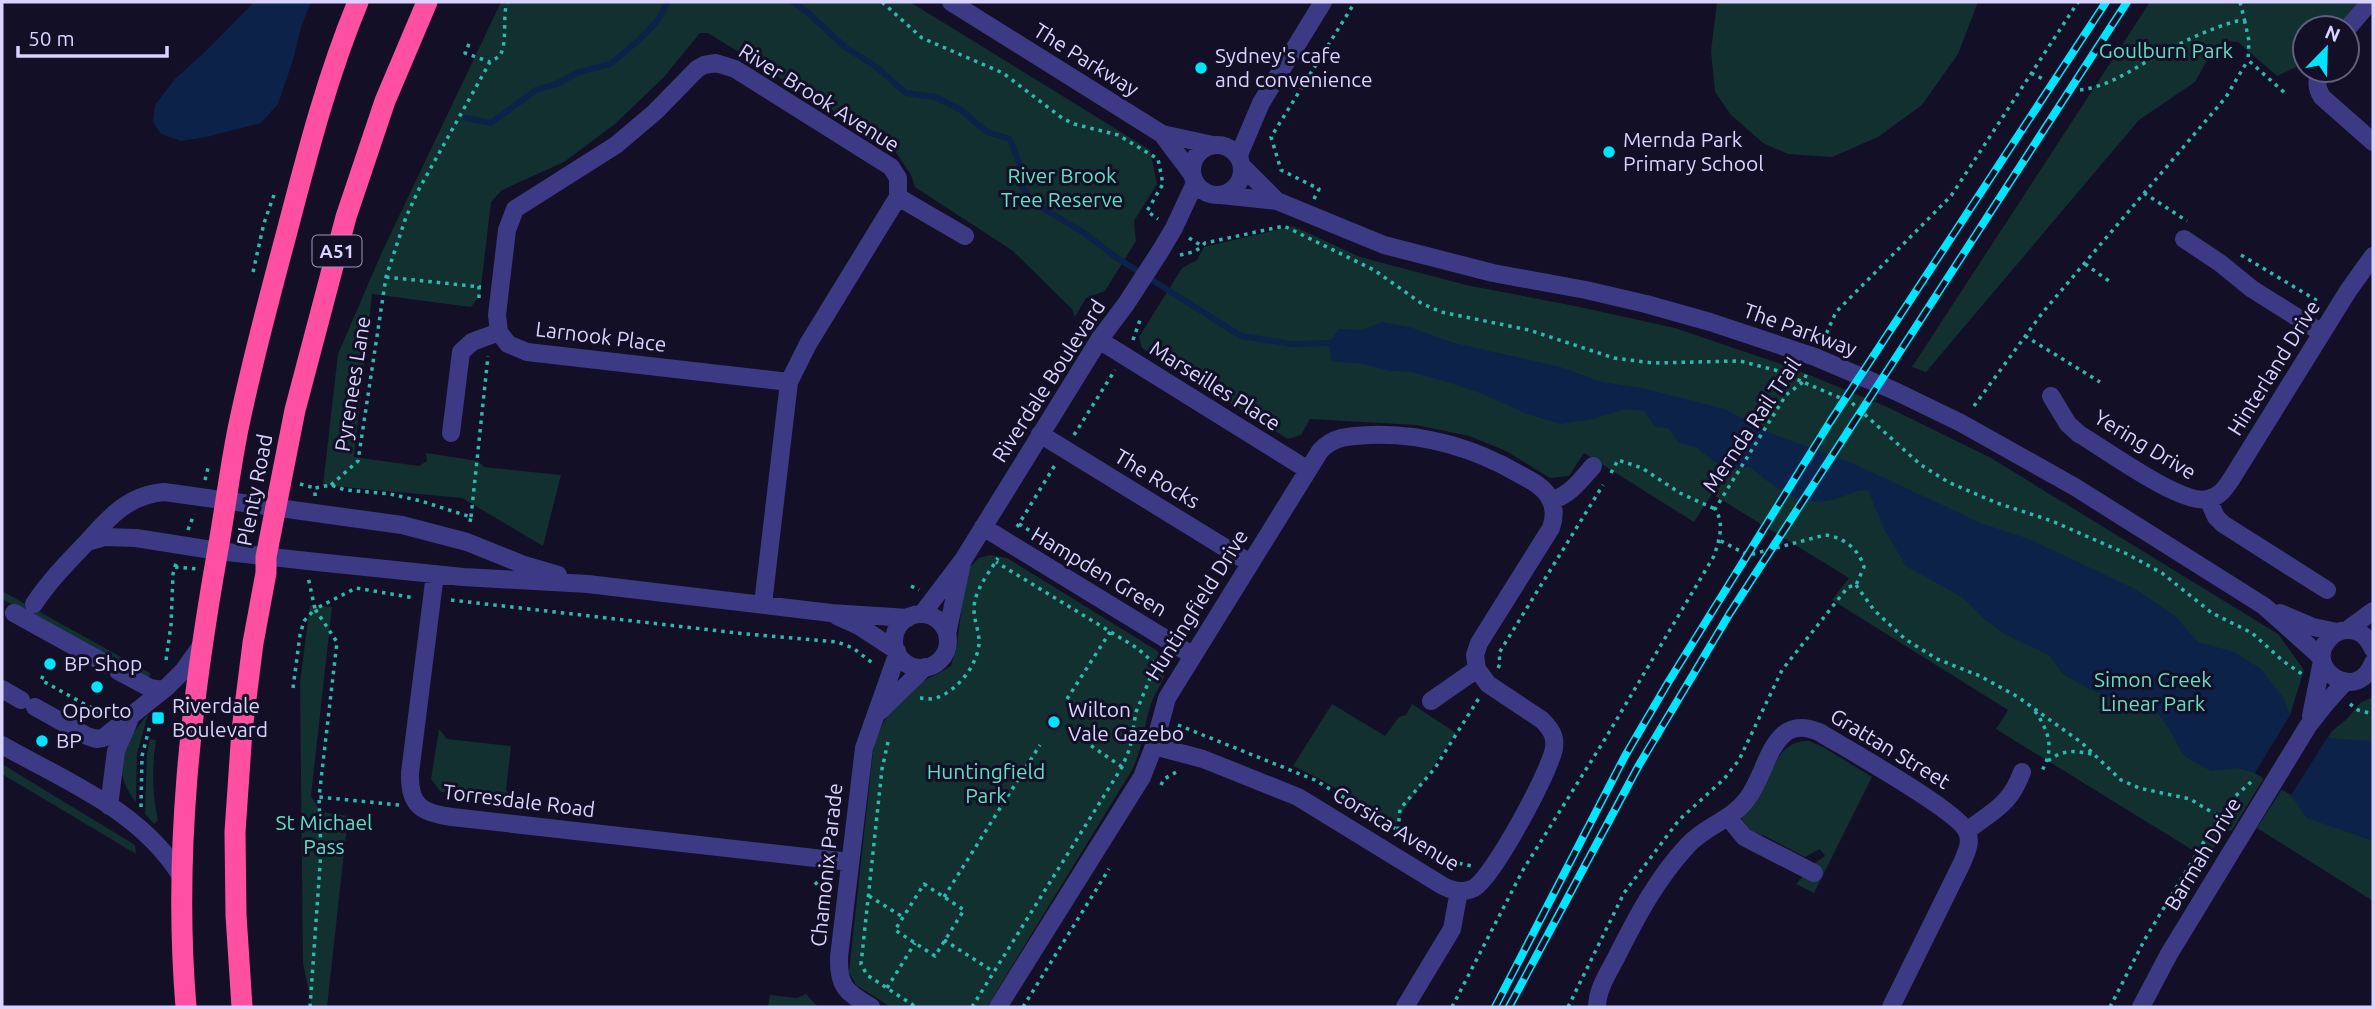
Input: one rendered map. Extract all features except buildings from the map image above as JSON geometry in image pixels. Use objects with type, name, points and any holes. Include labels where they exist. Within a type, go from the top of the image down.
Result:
[{"type":"highway","name":"Plenty Road","points":[[186,1007],[182,955],[183,809],[201,646],[250,375],[313,130],[338,50],[358,2]]},
{"type":"highway","name":"Plenty Road","points":[[243,1007],[237,939],[235,832],[242,730],[253,643],[266,573],[266,557],[295,410],[346,217],[385,101],[427,2]]},
{"type":"street","name":"The Parkway","points":[[951,2],[1162,134],[1218,145]]},
{"type":"street","points":[[1261,103],[1218,145],[1205,147],[1194,159],[1194,179],[1199,189],[1216,195],[1235,188],[1240,181],[1240,161],[1261,103],[1323,2]]},
{"type":"street","name":"River Brook Avenue","points":[[490,335],[497,315],[507,230],[515,209],[616,145],[655,112],[696,69],[711,63],[735,69],[891,167],[898,178],[898,197]]},
{"type":"street","points":[[2317,84],[2322,97],[2373,142]]},
{"type":"street","name":"The Parkway","points":[[1162,134],[1194,179]]},
{"type":"street","points":[[1218,145],[1240,161]]},
{"type":"street","name":"The Parkway","points":[[1240,161],[1277,201]]},
{"type":"street","name":"Riverdale Boulevard","points":[[915,616],[963,560],[1099,340],[1134,309],[1169,255],[1174,229],[1194,179]]},
{"type":"street","name":"Riverdale Boulevard","points":[[1174,229],[1216,195]]},
{"type":"street","name":"The Parkway","points":[[1216,195],[1277,201],[1339,228],[1410,253],[1646,304],[1710,321],[1815,357],[1895,391],[2015,452],[2264,606],[2313,626],[2363,635],[2373,649]]},
{"type":"street","points":[[763,604],[789,382],[808,344],[898,197],[965,236]]},
{"type":"street","points":[[2184,239],[2252,289],[2322,333]]},
{"type":"street","name":"Hinterland Drive","points":[[2208,499],[2222,492],[2232,478],[2358,275],[2373,256]]},
{"type":"street","points":[[451,433],[461,352],[466,345],[490,335]]},
{"type":"street","name":"Larnook Place","points":[[490,335],[527,352],[789,382]]},
{"type":"street","name":"Marseilles Place","points":[[1099,340],[1308,470]]},
{"type":"street","name":"Yering Drive","points":[[2051,396],[2067,424],[2079,434],[2177,493],[2189,499],[2208,499],[2216,517],[2223,524],[2327,590]]},
{"type":"street","name":"The Rocks","points":[[1040,434],[1250,563]]},
{"type":"street","name":"Huntingfield Drive","points":[[998,1007],[1142,776],[1154,746],[1163,708],[1192,655],[1327,443],[1358,436],[1414,436],[1459,447],[1497,463],[1542,488],[1551,501]]},
{"type":"street","points":[[1431,701],[1483,676],[1475,662],[1479,643],[1551,528],[1555,514],[1551,501],[1573,490],[1593,466]]},
{"type":"street","points":[[34,604],[52,578],[110,516],[140,496],[164,492],[402,525],[467,542],[524,565],[588,584]]},
{"type":"street","name":"Hampden Green","points":[[983,527],[1192,655]]},
{"type":"street","points":[[87,542],[104,537],[128,537],[266,557],[588,584],[831,612],[915,616],[938,620],[947,634],[946,652],[933,664],[925,667],[911,665],[859,626],[831,612]]},
{"type":"street","name":"Riverdale Boulevard","points":[[947,634],[963,560]]},
{"type":"street","name":"Torresdale Road","points":[[435,573],[410,773],[411,794],[422,809],[434,815],[849,862]]},
{"type":"street","name":"The Parkway","points":[[2264,606],[2322,659],[2330,676],[2353,685]]},
{"type":"street","points":[[2342,631],[2373,611]]},
{"type":"street","points":[[14,613],[150,688],[163,690]]},
{"type":"street","points":[[897,653],[895,636],[901,622],[915,616]]},
{"type":"street","name":"Barmah Drive","points":[[2308,726],[2326,643],[2342,631]]},
{"type":"street","points":[[2,689],[93,738],[103,738],[121,729],[136,712],[163,690],[184,670],[201,646]]},
{"type":"street","name":"Chamonix Parade","points":[[897,653],[902,688]]},
{"type":"street","name":"Barmah Drive","points":[[2141,1007],[2169,954],[2243,832],[2266,779],[2308,726],[2366,675],[2373,663]]},
{"type":"street","name":"Chamonix Parade","points":[[871,1007],[847,991],[839,979],[839,957],[863,748],[875,716],[925,667]]},
{"type":"street","name":"Corsica Avenue","points":[[1154,746],[1185,754],[1298,797],[1443,887],[1459,891],[1476,887],[1488,874],[1526,810],[1554,748],[1549,727],[1483,676]]},
{"type":"street","name":"Grattan Street","points":[[1597,1007],[1606,976],[1649,896],[1688,845],[1747,800],[1775,747],[1783,735],[1791,730],[1809,728],[1949,811],[1967,831]]},
{"type":"street","points":[[109,806],[114,758],[121,729]]},
{"type":"street","points":[[2,745],[109,806],[153,838],[181,876]]},
{"type":"street","points":[[1891,1007],[1962,863],[1968,847],[1967,831],[2006,803],[2017,786],[2029,777]]},
{"type":"street","points":[[1728,817],[1744,837],[1814,873]]},
{"type":"street","points":[[1405,1007],[1452,929],[1459,891]]},
{"type":"path","name":"Pyrenees Lane","points":[[331,485],[358,461],[386,277],[406,217],[490,62],[503,51],[507,2]]},
{"type":"path","points":[[882,2],[922,38],[1003,73],[1062,118],[1074,124],[1118,135],[1158,159],[1163,184],[1147,211],[1202,246]]},
{"type":"path","points":[[1299,233],[1319,189],[1281,170],[1271,137],[1355,2]]},
{"type":"path","name":"Mernda Rail Trail","points":[[1719,540],[1719,515],[1715,509],[1786,395],[1803,382],[1836,312],[1951,196],[2078,2]]},
{"type":"path","points":[[1974,406],[2025,337],[2226,97],[2248,60],[2249,41],[2240,2]]},
{"type":"path","points":[[2080,90],[2106,84],[2161,53],[2228,23],[2245,22]]},
{"type":"path","points":[[469,44],[465,53],[490,62]]},
{"type":"path","points":[[2248,60],[2286,94]]},
{"type":"path","points":[[2031,73],[2043,79]]},
{"type":"path","points":[[1169,255],[1194,252],[1205,243],[1284,226],[1374,270],[1421,303],[1441,312],[1530,330],[1614,358],[1653,362],[1740,362],[1775,370],[1852,403],[1921,465],[1948,482],[1997,503],[2052,521],[2127,554],[2162,573],[2196,601],[2228,622],[2252,633],[2283,661],[2318,683]]},
{"type":"path","points":[[2085,264],[2109,281]]},
{"type":"path","points":[[386,277],[499,289]]},
{"type":"path","points":[[471,517],[490,335],[477,320],[479,286]]},
{"type":"path","points":[[293,688],[304,621],[315,608],[356,589],[747,635],[836,642],[853,648],[902,688],[921,697],[933,699],[948,692],[972,664],[979,643],[975,599],[1007,542],[1131,344],[1134,309]]},
{"type":"path","points":[[2025,337],[2100,382]]},
{"type":"path","points":[[1398,830],[1400,809],[1435,768],[1483,676],[1500,664],[1499,653],[1618,460],[1642,468],[1680,494],[1715,509]]},
{"type":"path","points":[[1452,1007],[1523,870],[1668,634],[1714,556],[1719,540],[1744,553],[1753,554],[1825,535],[1833,536],[1847,542],[1862,560],[1864,567],[1856,585]]},
{"type":"path","points":[[972,1007],[1122,767],[1136,712],[1154,669],[1148,656],[996,562]]},
{"type":"path","points":[[1856,585],[1889,625],[1917,648],[1996,684],[2097,755],[2121,780],[2190,799],[2243,832]]},
{"type":"path","points":[[1568,1007],[1623,893],[1679,820],[1724,779],[1739,760],[1782,670],[1848,587],[1856,585]]},
{"type":"path","points":[[310,1007],[321,851],[320,797],[337,642],[315,608]]},
{"type":"path","points":[[1066,699],[1110,632]]},
{"type":"path","points":[[43,676],[41,680],[88,703],[100,717],[146,740]]},
{"type":"path","points":[[2353,685],[2358,710],[2373,714]]},
{"type":"path","points":[[902,688],[921,697]]},
{"type":"path","points":[[2033,708],[2046,731],[2048,761]]},
{"type":"path","points":[[1157,790],[1164,779],[1177,772],[1195,731]]},
{"type":"path","points":[[891,732],[884,756],[861,964],[867,975],[916,1007]]},
{"type":"path","points":[[1077,736],[1122,767]]},
{"type":"path","points":[[944,897],[1040,745]]},
{"type":"path","points":[[2029,777],[2055,755],[2071,751],[2097,755]]},
{"type":"path","points":[[2110,1007],[2145,939],[2219,817],[2230,801],[2266,779]]},
{"type":"path","points":[[320,797],[398,806],[415,802]]},
{"type":"path","points":[[1023,1007],[1115,859]]},
{"type":"path","points":[[924,884],[964,909],[944,940],[935,956],[895,930],[924,884]]},
{"type":"path","points":[[944,940],[994,972]]},
{"type":"path","points":[[887,988],[915,943]]},
{"type":"green space","name":"River Brook Tree Reserve","points":[[501,2],[910,2],[1150,150],[1157,184],[1134,221],[1136,241],[1105,291],[1086,298],[1075,317],[1072,309],[1013,251],[915,187],[911,175],[893,148],[708,33],[700,33],[664,77],[615,124],[564,162],[502,190],[491,202],[480,295],[471,307],[372,294],[354,457],[419,466],[427,461],[426,453],[478,461],[484,467],[561,475],[543,546],[462,498],[323,485],[338,354],[382,252]]},
{"type":"green space","points":[[1717,2],[1978,2],[1958,54],[1922,105],[1878,137],[1832,157],[1788,154],[1763,143],[1731,115],[1715,92],[1711,51]]},
{"type":"green space","name":"Goulburn Park","points":[[2150,2],[2359,2],[2349,14],[2291,14],[2291,70],[2277,76],[2238,42],[2224,41],[2212,51],[2195,82],[2139,120],[1926,372],[1912,367]]},
{"type":"green space","name":"Simon Creek Linear Park","points":[[1293,226],[1360,257],[1466,285],[1675,328],[1787,366],[1885,406],[1991,458],[2278,634],[2304,670],[2290,715],[2255,773],[2264,778],[2232,830],[2223,834],[2207,859],[1996,729],[2008,710],[1832,600],[1849,578],[1712,494],[1694,522],[1584,453],[1569,476],[1550,478],[1506,451],[1469,436],[1416,425],[1310,419],[1301,435],[1288,439],[1142,348],[1139,337],[1182,268],[1197,260],[1204,247]]},
{"type":"green space","name":"Huntingfield Park","points":[[990,555],[1007,558],[1156,650],[1167,661],[1166,668],[1150,707],[1141,747],[1132,770],[987,1007],[891,1007],[856,985],[849,972],[874,743],[886,718],[902,697],[921,682],[951,666],[957,646],[969,568],[979,558]]},
{"type":"green space","points":[[2,591],[150,673],[149,680],[2,599]]},
{"type":"green space","name":"St Michael Pass","points":[[310,605],[332,607],[311,796],[321,812],[348,816],[327,1007],[312,1007],[303,963],[300,682]]},
{"type":"green space","points":[[2373,697],[2373,901],[2257,828],[2282,789],[2292,794],[2332,731],[2348,718],[2360,703]]},
{"type":"green space","points":[[1332,704],[1385,736],[1399,717],[1406,715],[1412,704],[1456,733],[1394,825],[1322,780],[1293,766]]},
{"type":"green space","points":[[148,714],[137,754],[136,802],[123,778],[123,756],[132,735]]},
{"type":"green space","points":[[439,729],[447,739],[511,746],[506,790],[514,800],[441,792],[431,779]]},
{"type":"green space","points":[[150,739],[156,740],[153,780],[158,820],[154,824],[145,814]]},
{"type":"green space","points":[[1809,741],[1872,777],[1814,893],[1796,884],[1825,856],[1820,849],[1805,857],[1765,836],[1749,831],[1741,817],[1759,794],[1785,749],[1799,742]]},
{"type":"green space","points":[[2,764],[135,845],[136,854],[2,774]]},
{"type":"green space","points":[[806,994],[818,1007],[768,1007],[770,995],[797,998]]},
{"type":"water","points":[[254,2],[311,2],[278,104],[261,123],[181,141],[161,134],[153,122],[155,105],[175,79]]},
{"type":"water","points":[[1382,322],[1409,327],[1454,343],[1560,367],[1602,382],[1642,388],[1724,409],[1770,433],[1850,462],[1983,524],[2029,539],[2137,590],[2176,617],[2198,642],[2234,652],[2261,669],[2284,699],[2290,715],[2327,738],[2373,741],[2373,841],[2307,818],[2291,795],[2255,773],[2237,768],[2211,771],[2184,756],[2156,711],[2091,690],[2063,674],[2049,655],[2008,636],[1984,619],[1962,597],[1906,566],[1884,529],[1868,490],[1823,501],[1800,499],[1779,489],[1750,467],[1729,468],[1713,461],[1696,447],[1679,443],[1668,428],[1655,427],[1645,411],[1625,409],[1593,419],[1561,424],[1527,414],[1483,394],[1441,380],[1411,372],[1331,361],[1329,343],[1339,329],[1363,330]]},
{"type":"pier","points":[[2290,715],[2327,738],[2291,795],[2255,773]]},
{"type":"waterway","points":[[466,118],[491,123],[536,90],[556,84],[579,72],[610,64],[659,19],[667,2]]},
{"type":"waterway","points":[[793,2],[845,47],[875,66],[906,93],[935,97],[961,110],[987,132],[1010,139],[1022,171],[1021,185],[1032,202],[1083,232],[1117,258],[1241,336],[1292,344],[1329,343]]},
{"type":"railway","points":[[1495,1007],[1625,756],[1669,681],[1830,422],[2106,2]]},
{"type":"railway","points":[[1509,1007],[1639,765],[1730,613],[2127,2]]},
{"type":"place","name":"Sydney's cafe and convenience","points":[[1201,68]]},
{"type":"place","name":"Mernda Park Primary School","points":[[1609,152]]},
{"type":"place","name":"BP Shop","points":[[50,664]]},
{"type":"place","name":"Oporto","points":[[97,687]]},
{"type":"place","name":"Riverdale Boulevard","points":[[158,718]]},
{"type":"place","name":"Wilton Vale Gazebo","points":[[1054,722]]},
{"type":"place","name":"BP","points":[[42,741]]}]
